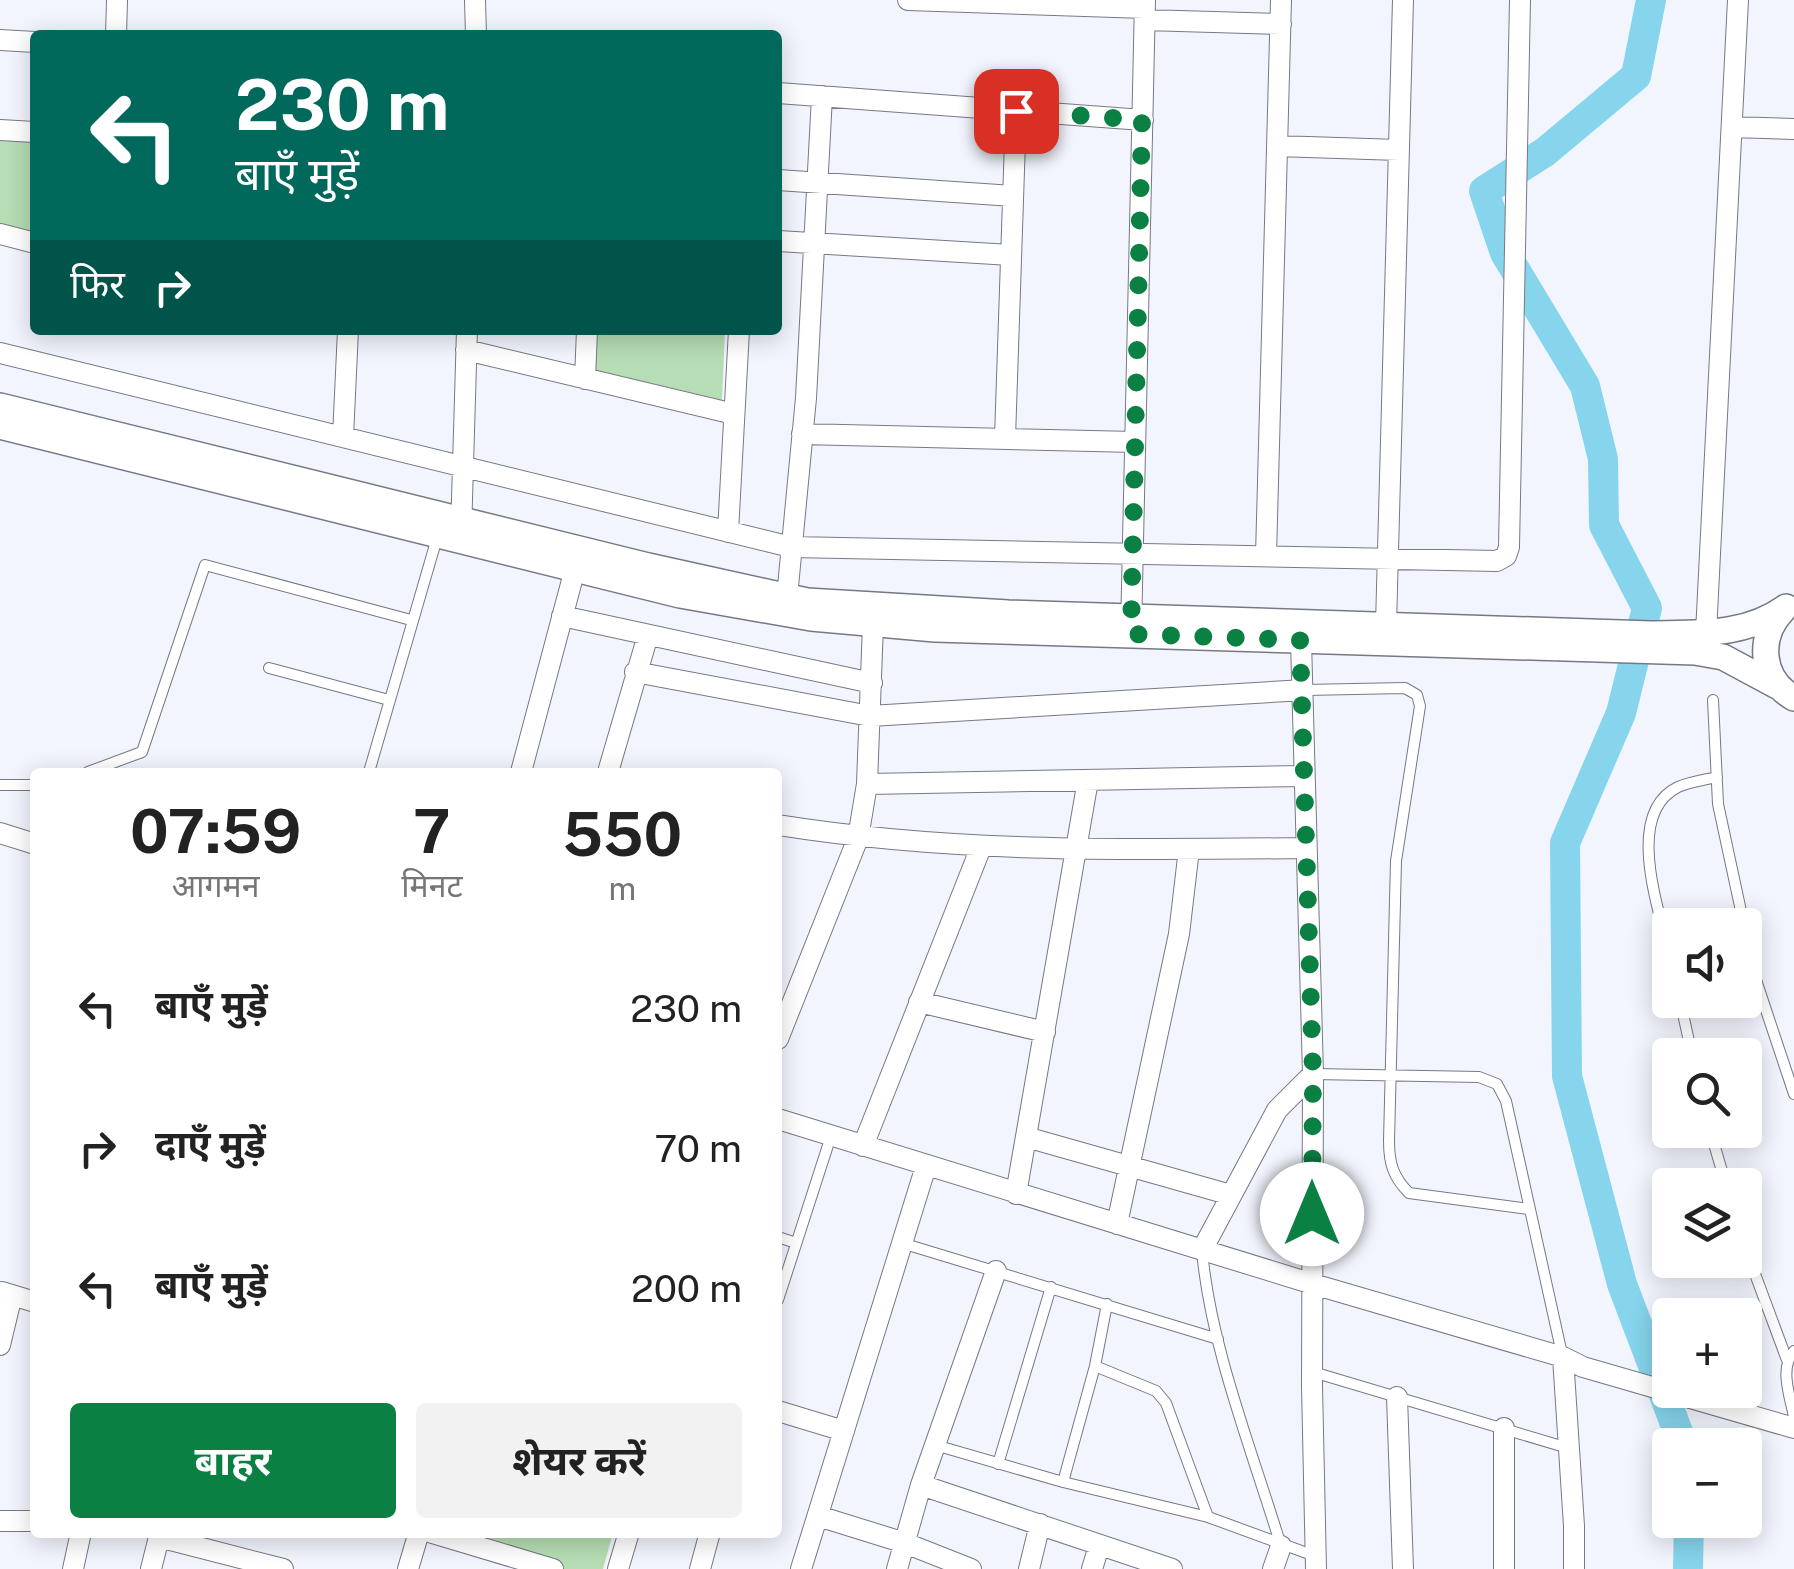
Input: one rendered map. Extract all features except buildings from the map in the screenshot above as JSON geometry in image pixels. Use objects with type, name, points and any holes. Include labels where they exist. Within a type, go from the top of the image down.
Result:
[{"type":"street","points":[[116,30],[117,0]]},
{"type":"street","points":[[475,0],[476,30]]},
{"type":"street","points":[[908,0],[1145,9],[1281,24]]},
{"type":"street","points":[[1266,556],[1282,0]]},
{"type":"street","points":[[1386,625],[1403,0]]},
{"type":"street","points":[[0,353],[790,548],[1497,560],[1506,556],[1510,547],[1520,0]]},
{"type":"street","points":[[1706,633],[1738,0]]},
{"type":"street","points":[[1132,625],[1145,9]]},
{"type":"street","points":[[0,40],[30,42]]},
{"type":"street","points":[[782,93],[1142,120]]},
{"type":"street","points":[[786,597],[802,434],[822,96]]},
{"type":"street","points":[[1005,438],[1016,111]]},
{"type":"street","points":[[1732,127],[1794,129]]},
{"type":"street","points":[[0,130],[30,132]]},
{"type":"street","points":[[1277,146],[1399,150]]},
{"type":"street","points":[[782,180],[1013,196]]},
{"type":"street","points":[[0,234],[30,242]]},
{"type":"street","points":[[782,240],[1011,255]]},
{"type":"street","points":[[343,437],[348,335]]},
{"type":"street","points":[[585,378],[587,335]]},
{"type":"street","points":[[728,532],[738,335]]},
{"type":"street","points":[[451,528],[463,466],[467,340],[585,378],[734,414]]},
{"type":"street","points":[[0,423],[451,528],[786,597],[1300,640],[1459,638],[1652,643],[1722,657],[1788,695]]},
{"type":"street","points":[[802,434],[1136,442]]},
{"type":"street","points":[[451,528],[575,569],[750,610],[874,624],[935,629],[1386,625],[1459,638]]},
{"type":"street","points":[[523,768],[575,569]]},
{"type":"street","points":[[1652,643],[1756,625],[1790,605]]},
{"type":"street","points":[[1788,695],[1768,670],[1764,653],[1766,636],[1774,620],[1790,605]]},
{"type":"street","points":[[562,616],[872,682]]},
{"type":"street","points":[[782,1029],[858,838],[867,784],[874,624]]},
{"type":"street","points":[[609,768],[648,635]]},
{"type":"street","points":[[1300,640],[1313,1074],[1316,1562]]},
{"type":"street","points":[[785,702],[791,667]]},
{"type":"street","points":[[635,672],[870,716],[1304,690]]},
{"type":"street","points":[[867,784],[1303,776]]},
{"type":"street","points":[[1016,1194],[1088,780]]},
{"type":"street","points":[[782,826],[858,838],[981,847],[1304,848]]},
{"type":"street","points":[[0,833],[30,842]]},
{"type":"street","points":[[863,1146],[981,847]]},
{"type":"street","points":[[1116,1224],[1179,934],[1189,849]]},
{"type":"street","points":[[919,1002],[1045,1032]]},
{"type":"street","points":[[1202,1250],[1277,1110],[1313,1074]]},
{"type":"street","points":[[782,1120],[1583,1367],[1784,1420],[1794,1428]]},
{"type":"street","points":[[1026,1137],[1232,1195]]},
{"type":"street","points":[[801,1569],[905,1244],[926,1166]]},
{"type":"street","points":[[897,1569],[921,1485],[996,1271]]},
{"type":"street","points":[[0,1345],[6,1293],[30,1300]]},
{"type":"street","points":[[1562,1358],[1574,1569]]},
{"type":"street","points":[[1397,1397],[1403,1569]]},
{"type":"street","points":[[782,1411],[844,1431]]},
{"type":"street","points":[[1504,1428],[1504,1569]]},
{"type":"street","points":[[921,1485],[1169,1569]]},
{"type":"street","points":[[818,1516],[971,1569]]},
{"type":"street","points":[[0,1521],[30,1517]]},
{"type":"street","points":[[1029,1569],[1040,1524]]},
{"type":"street","points":[[73,1569],[79,1538]]},
{"type":"street","points":[[151,1569],[159,1538]]},
{"type":"street","points":[[163,1538],[284,1569]]},
{"type":"street","points":[[408,1569],[417,1538]]},
{"type":"street","points":[[447,1538],[524,1564],[553,1569]]},
{"type":"street","points":[[618,1569],[627,1538]]},
{"type":"street","points":[[700,1569],[708,1538]]},
{"type":"street","points":[[1092,1569],[1099,1546]]},
{"type":"street","points":[[1273,1569],[1281,1546]]},
{"type":"lane","points":[[370,768],[411,620],[451,528]]},
{"type":"lane","points":[[99,768],[142,752],[205,565],[411,620]]},
{"type":"lane","points":[[269,668],[389,700]]},
{"type":"lane","points":[[1304,690],[1405,688],[1416,695],[1420,706],[1396,862],[1389,1074],[1389,1158],[1396,1180],[1409,1194],[1529,1209]]},
{"type":"lane","points":[[1713,700],[1724,843],[1739,908]]},
{"type":"lane","points":[[1659,908],[1648,857],[1649,825],[1663,798],[1678,787],[1716,777]]},
{"type":"lane","points":[[0,785],[30,785]]},
{"type":"lane","points":[[1762,998],[1794,1094]]},
{"type":"lane","points":[[1313,1074],[1479,1077],[1496,1084],[1506,1102],[1562,1358]]},
{"type":"lane","points":[[782,1287],[831,1136]]},
{"type":"lane","points":[[782,1238],[796,1243]]},
{"type":"lane","points":[[905,1244],[1218,1338]]},
{"type":"lane","points":[[1202,1250],[1218,1338],[1281,1546]]},
{"type":"lane","points":[[1758,1278],[1790,1356],[1784,1420]]},
{"type":"lane","points":[[998,1464],[1051,1287]]},
{"type":"lane","points":[[1063,1482],[1108,1304]]},
{"type":"lane","points":[[1095,1366],[1156,1390],[1166,1402],[1208,1517]]},
{"type":"lane","points":[[1312,1372],[1568,1448]]},
{"type":"lane","points":[[935,1445],[1063,1482],[1208,1517],[1316,1562]]},
{"type":"green space","points":[[0,137],[30,139],[30,231],[0,223]]},
{"type":"green space","points":[[597,335],[725,335],[722,400],[595,370]]},
{"type":"green space","points":[[474,1538],[612,1538],[603,1569],[558,1569]]},
{"type":"waterway","points":[[1651,0],[1636,76],[1545,152],[1484,191],[1505,253],[1585,386],[1603,459],[1604,525],[1647,608],[1621,713],[1565,843],[1567,1076],[1622,1284],[1677,1428]]},
{"type":"waterway","points":[[1688,1569],[1689,1538]]},
{"type":"route","points":[[1016,111],[1142,120],[1131,634],[1300,640],[1313,1074],[1312,1214]]}]
